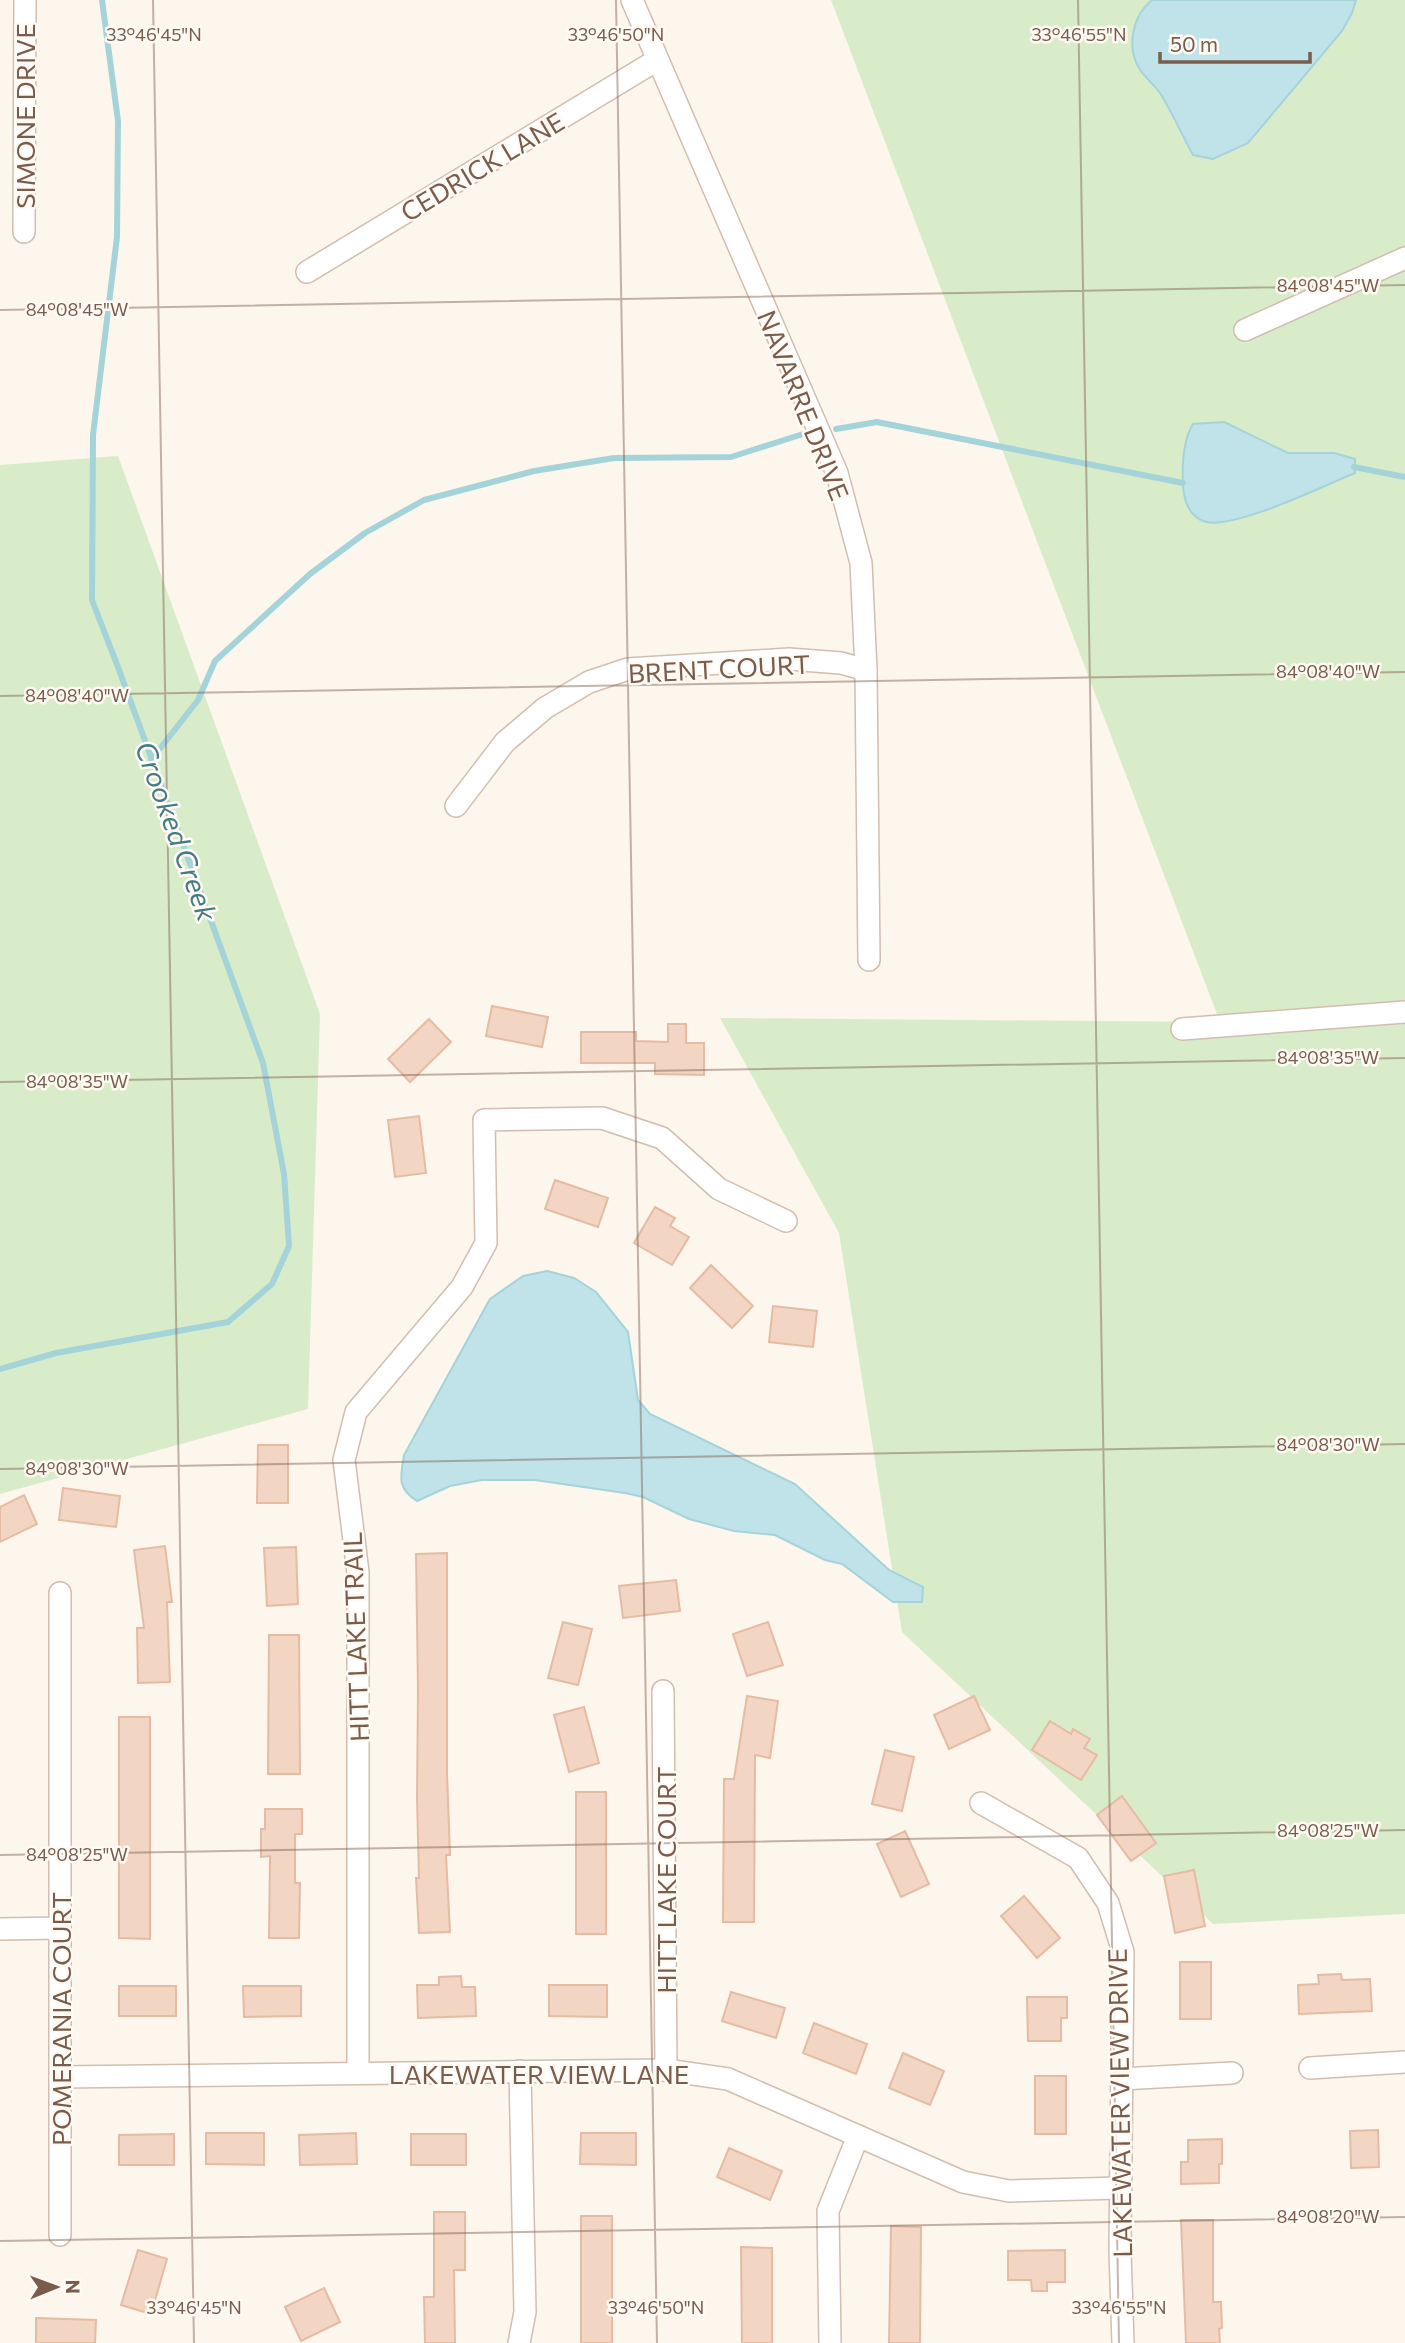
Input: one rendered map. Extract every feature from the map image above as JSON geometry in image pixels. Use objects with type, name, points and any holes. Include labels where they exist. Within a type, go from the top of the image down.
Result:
[{"type":"street","name":"SIMONE DRIVE","points":[[23,232],[25,0]]},
{"type":"street","name":"NAVARRE DRIVE","points":[[632,0],[837,473],[861,563],[866,670],[869,960]]},
{"type":"street","name":"CEDRICK LANE","points":[[307,272],[657,60]]},
{"type":"street","points":[[1245,330],[1405,258]]},
{"type":"street","name":"BRENT COURT","points":[[456,806],[505,742],[545,708],[589,682],[628,669],[789,659],[841,663],[866,670]]},
{"type":"street","points":[[1182,1029],[1405,1013]]},
{"type":"street","name":"HITT LAKE TRAIL","points":[[358,2072],[358,1572],[344,1460],[356,1412],[462,1287],[486,1243],[484,1120],[602,1118],[663,1138],[719,1189],[786,1221]]},
{"type":"street","name":"POMERANIA COURT","points":[[60,1593],[60,2235]]},
{"type":"street","name":"HITT LAKE COURT","points":[[663,1691],[666,2070]]},
{"type":"street","name":"LAKEWATER VIEW DRIVE","points":[[981,1803],[1078,1858],[1108,1903],[1123,1952],[1120,2188],[1122,2343]]},
{"type":"street","points":[[0,1929],[60,1928]]},
{"type":"street","points":[[1310,2068],[1405,2062]]},
{"type":"street","name":"LAKEWATER VIEW LANE","points":[[60,2077],[666,2070],[728,2079],[963,2182],[1009,2191],[1120,2188]]},
{"type":"street","points":[[519,2343],[525,2312],[520,2071]]},
{"type":"street","points":[[1121,2079],[1232,2073]]},
{"type":"street","points":[[830,2343],[828,2211],[858,2136]]},
{"type":"green space","points":[[831,0],[1405,0],[1405,1914],[1213,1924],[902,1632],[839,1233],[720,1018],[1220,1022]]},
{"type":"green space","points":[[118,456],[320,1014],[308,1409],[0,1494],[0,465]]},
{"type":"water","points":[[1152,0],[1356,0],[1342,31],[1248,143],[1213,159],[1193,155],[1160,93],[1141,71],[1135,59],[1132,41],[1136,22],[1145,6]]},
{"type":"water","points":[[1224,422],[1288,453],[1334,453],[1355,459],[1355,473],[1255,514],[1216,523],[1203,521],[1190,511],[1184,497],[1185,445],[1193,424]]},
{"type":"water","points":[[547,1271],[574,1278],[596,1292],[628,1332],[638,1400],[650,1414],[795,1484],[889,1570],[923,1587],[922,1602],[893,1602],[842,1564],[825,1560],[775,1535],[734,1531],[689,1519],[643,1497],[625,1493],[535,1480],[482,1480],[450,1486],[417,1501],[410,1496],[402,1481],[404,1455],[490,1299],[523,1276]]},
{"type":"building","points":[[492,1006],[548,1017],[542,1047],[486,1036]]},
{"type":"building","points":[[429,1019],[451,1042],[410,1082],[388,1059]]},
{"type":"building","points":[[668,1024],[686,1024],[686,1043],[704,1043],[704,1075],[655,1074],[655,1063],[581,1063],[581,1032],[636,1032],[636,1041],[668,1042]]},
{"type":"building","points":[[419,1116],[426,1173],[395,1177],[388,1120]]},
{"type":"building","points":[[555,1180],[608,1198],[598,1227],[545,1209]]},
{"type":"building","points":[[655,1207],[675,1218],[670,1226],[689,1237],[672,1265],[634,1243]]},
{"type":"building","points":[[711,1265],[753,1306],[732,1328],[690,1288]]},
{"type":"building","points":[[773,1306],[817,1311],[813,1347],[769,1342]]},
{"type":"building","points":[[258,1445],[288,1445],[288,1503],[257,1503]]},
{"type":"building","points":[[63,1488],[120,1496],[116,1527],[59,1520]]},
{"type":"building","points":[[24,1495],[37,1524],[0,1542],[0,1507]]},
{"type":"building","points":[[165,1546],[172,1602],[167,1602],[170,1682],[138,1683],[137,1628],[144,1628],[134,1550]]},
{"type":"building","points":[[296,1547],[298,1604],[267,1606],[264,1548]]},
{"type":"building","points":[[447,1553],[447,1773],[450,1855],[446,1855],[450,1932],[419,1933],[416,1878],[419,1878],[416,1554]]},
{"type":"building","points":[[676,1580],[680,1611],[623,1618],[619,1586]]},
{"type":"building","points":[[563,1622],[592,1629],[578,1685],[548,1678]]},
{"type":"building","points":[[768,1622],[783,1665],[747,1676],[733,1634]]},
{"type":"building","points":[[269,1635],[299,1635],[300,1774],[268,1774]]},
{"type":"building","points":[[747,1696],[778,1701],[770,1758],[755,1755],[754,1922],[723,1922],[724,1779],[734,1779]]},
{"type":"building","points":[[974,1696],[990,1730],[949,1749],[934,1715]]},
{"type":"building","points":[[584,1707],[599,1763],[569,1772],[554,1715]]},
{"type":"building","points":[[119,1717],[150,1717],[150,1939],[119,1938]]},
{"type":"building","points":[[1050,1721],[1071,1734],[1073,1729],[1090,1739],[1084,1748],[1097,1755],[1081,1780],[1032,1750]]},
{"type":"building","points":[[885,1750],[914,1757],[902,1811],[872,1804]]},
{"type":"building","points":[[576,1792],[606,1792],[606,1934],[576,1934]]},
{"type":"building","points":[[1122,1796],[1156,1843],[1131,1861],[1097,1815]]},
{"type":"building","points":[[265,1809],[302,1809],[302,1834],[295,1834],[295,1883],[300,1883],[299,1938],[269,1938],[270,1856],[261,1857],[261,1829],[265,1829]]},
{"type":"building","points":[[905,1831],[929,1884],[901,1897],[877,1844]]},
{"type":"building","points":[[1194,1870],[1205,1926],[1175,1933],[1164,1876]]},
{"type":"building","points":[[1024,1896],[1060,1938],[1037,1958],[1001,1916]]},
{"type":"building","points":[[1180,1962],[1211,1962],[1211,2019],[1180,2019]]},
{"type":"building","points":[[1341,1974],[1342,1980],[1370,1979],[1372,2011],[1299,2014],[1298,1985],[1319,1984],[1318,1975]]},
{"type":"building","points":[[461,1976],[462,1987],[475,1987],[476,2016],[418,2018],[417,1985],[439,1985],[439,1977]]},
{"type":"building","points":[[549,1985],[607,1985],[607,2017],[549,2016]]},
{"type":"building","points":[[119,1986],[176,1986],[176,2016],[119,2016]]},
{"type":"building","points":[[243,1986],[301,1986],[301,2016],[244,2017]]},
{"type":"building","points":[[731,1992],[785,2008],[776,2038],[722,2021]]},
{"type":"building","points":[[1027,1997],[1067,1997],[1067,2018],[1061,2018],[1061,2041],[1028,2041]]},
{"type":"building","points":[[814,2023],[867,2044],[856,2074],[803,2053]]},
{"type":"building","points":[[903,2053],[944,2071],[930,2105],[889,2088]]},
{"type":"building","points":[[1035,2076],[1066,2076],[1066,2134],[1035,2134]]},
{"type":"building","points":[[1378,2130],[1379,2167],[1351,2168],[1350,2131]]},
{"type":"building","points":[[206,2133],[264,2133],[264,2165],[206,2164]]},
{"type":"building","points":[[356,2133],[357,2164],[300,2165],[299,2135]]},
{"type":"building","points":[[581,2133],[636,2133],[636,2165],[580,2164]]},
{"type":"building","points":[[174,2134],[174,2165],[119,2165],[119,2135]]},
{"type":"building","points":[[411,2134],[466,2134],[466,2165],[411,2165]]},
{"type":"building","points":[[1222,2139],[1219,2183],[1181,2184],[1181,2162],[1188,2162],[1188,2140]]},
{"type":"building","points":[[729,2148],[782,2171],[770,2200],[717,2177]]},
{"type":"building","points":[[434,2212],[465,2212],[465,2270],[454,2270],[455,2343],[425,2343],[424,2297],[434,2297]]},
{"type":"building","points":[[581,2216],[612,2216],[612,2343],[581,2343]]},
{"type":"building","points":[[1181,2220],[1213,2220],[1213,2302],[1221,2302],[1220,2343],[1186,2343]]},
{"type":"building","points":[[891,2226],[921,2227],[920,2343],[889,2343]]},
{"type":"building","points":[[741,2247],[772,2248],[772,2343],[742,2343]]},
{"type":"building","points":[[138,2250],[167,2259],[151,2314],[121,2305]]},
{"type":"building","points":[[1065,2250],[1065,2282],[1047,2282],[1047,2291],[1032,2291],[1031,2280],[1008,2280],[1008,2251]]},
{"type":"building","points":[[324,2288],[340,2322],[301,2341],[285,2307]]},
{"type":"building","points":[[36,2318],[96,2320],[95,2343],[36,2343]]},
{"type":"waterway","name":"Crooked Creek","points":[[0,1369],[56,1353],[228,1322],[272,1284],[289,1246],[284,1174],[263,1063],[92,600],[93,435],[117,237],[118,121],[102,0]]},
{"type":"waterway","points":[[836,429],[877,422],[1183,483]]},
{"type":"waterway","points":[[151,760],[198,700],[215,661],[310,574],[365,533],[424,500],[534,471],[614,458],[731,457],[803,434]]},
{"type":"waterway","points":[[1354,467],[1405,477]]}]
